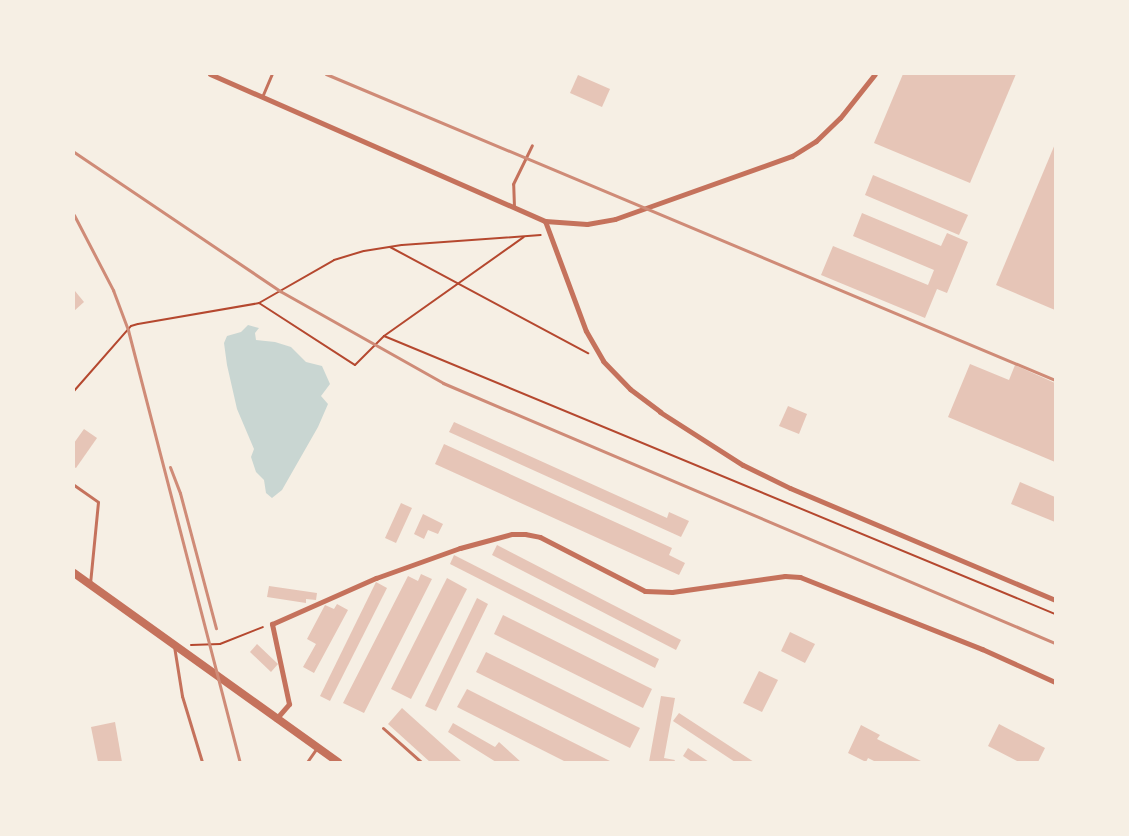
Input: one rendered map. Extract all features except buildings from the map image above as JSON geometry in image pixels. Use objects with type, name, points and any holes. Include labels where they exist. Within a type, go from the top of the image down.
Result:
[{"type":"street","points":[[210,74],[545,221],[587,224],[615,219],[792,156],[816,141],[840,118],[875,74]]},
{"type":"street","points":[[545,221],[586,331],[603,361],[630,389],[660,412],[743,464],[790,488],[1055,600]]},
{"type":"street","points":[[276,720],[289,704],[272,624],[376,578],[460,548],[512,534],[540,537],[645,591],[672,592],[785,576],[800,577],[964,642],[1055,682]]},
{"type":"street","points":[[74,573],[276,720],[338,762]]},
{"type":"lane","points":[[262,97],[272,74]]},
{"type":"lane","points":[[514,207],[513,184],[532,144]]},
{"type":"lane","points":[[74,485],[98,502],[90,584]]},
{"type":"lane","points":[[174,645],[182,696],[202,762]]},
{"type":"lane","points":[[382,728],[421,762]]},
{"type":"lane","points":[[307,762],[316,748]]},
{"type":"path","points":[[74,391],[131,326],[259,303],[334,260],[364,251],[390,247],[550,235]]},
{"type":"path","points":[[259,303],[355,365],[384,336],[526,236]]},
{"type":"path","points":[[390,247],[603,361]]},
{"type":"path","points":[[384,336],[1055,614]]},
{"type":"path","points":[[174,645],[220,644],[272,624]]},
{"type":"shaded area","points":[[248,325],[259,328],[255,333],[256,340],[275,342],[291,347],[306,362],[322,366],[330,384],[321,396],[328,404],[318,427],[282,490],[272,498],[266,493],[264,480],[256,472],[251,457],[254,449],[237,409],[227,365],[224,343],[227,336],[241,332]]},
{"type":"railway","points":[[326,74],[1055,380]]},
{"type":"railway","points":[[74,152],[280,291],[443,383],[1055,643]]},
{"type":"railway","points":[[74,215],[113,290],[128,330],[240,762]]},
{"type":"railway","points":[[170,467],[180,493],[216,628]]}]
